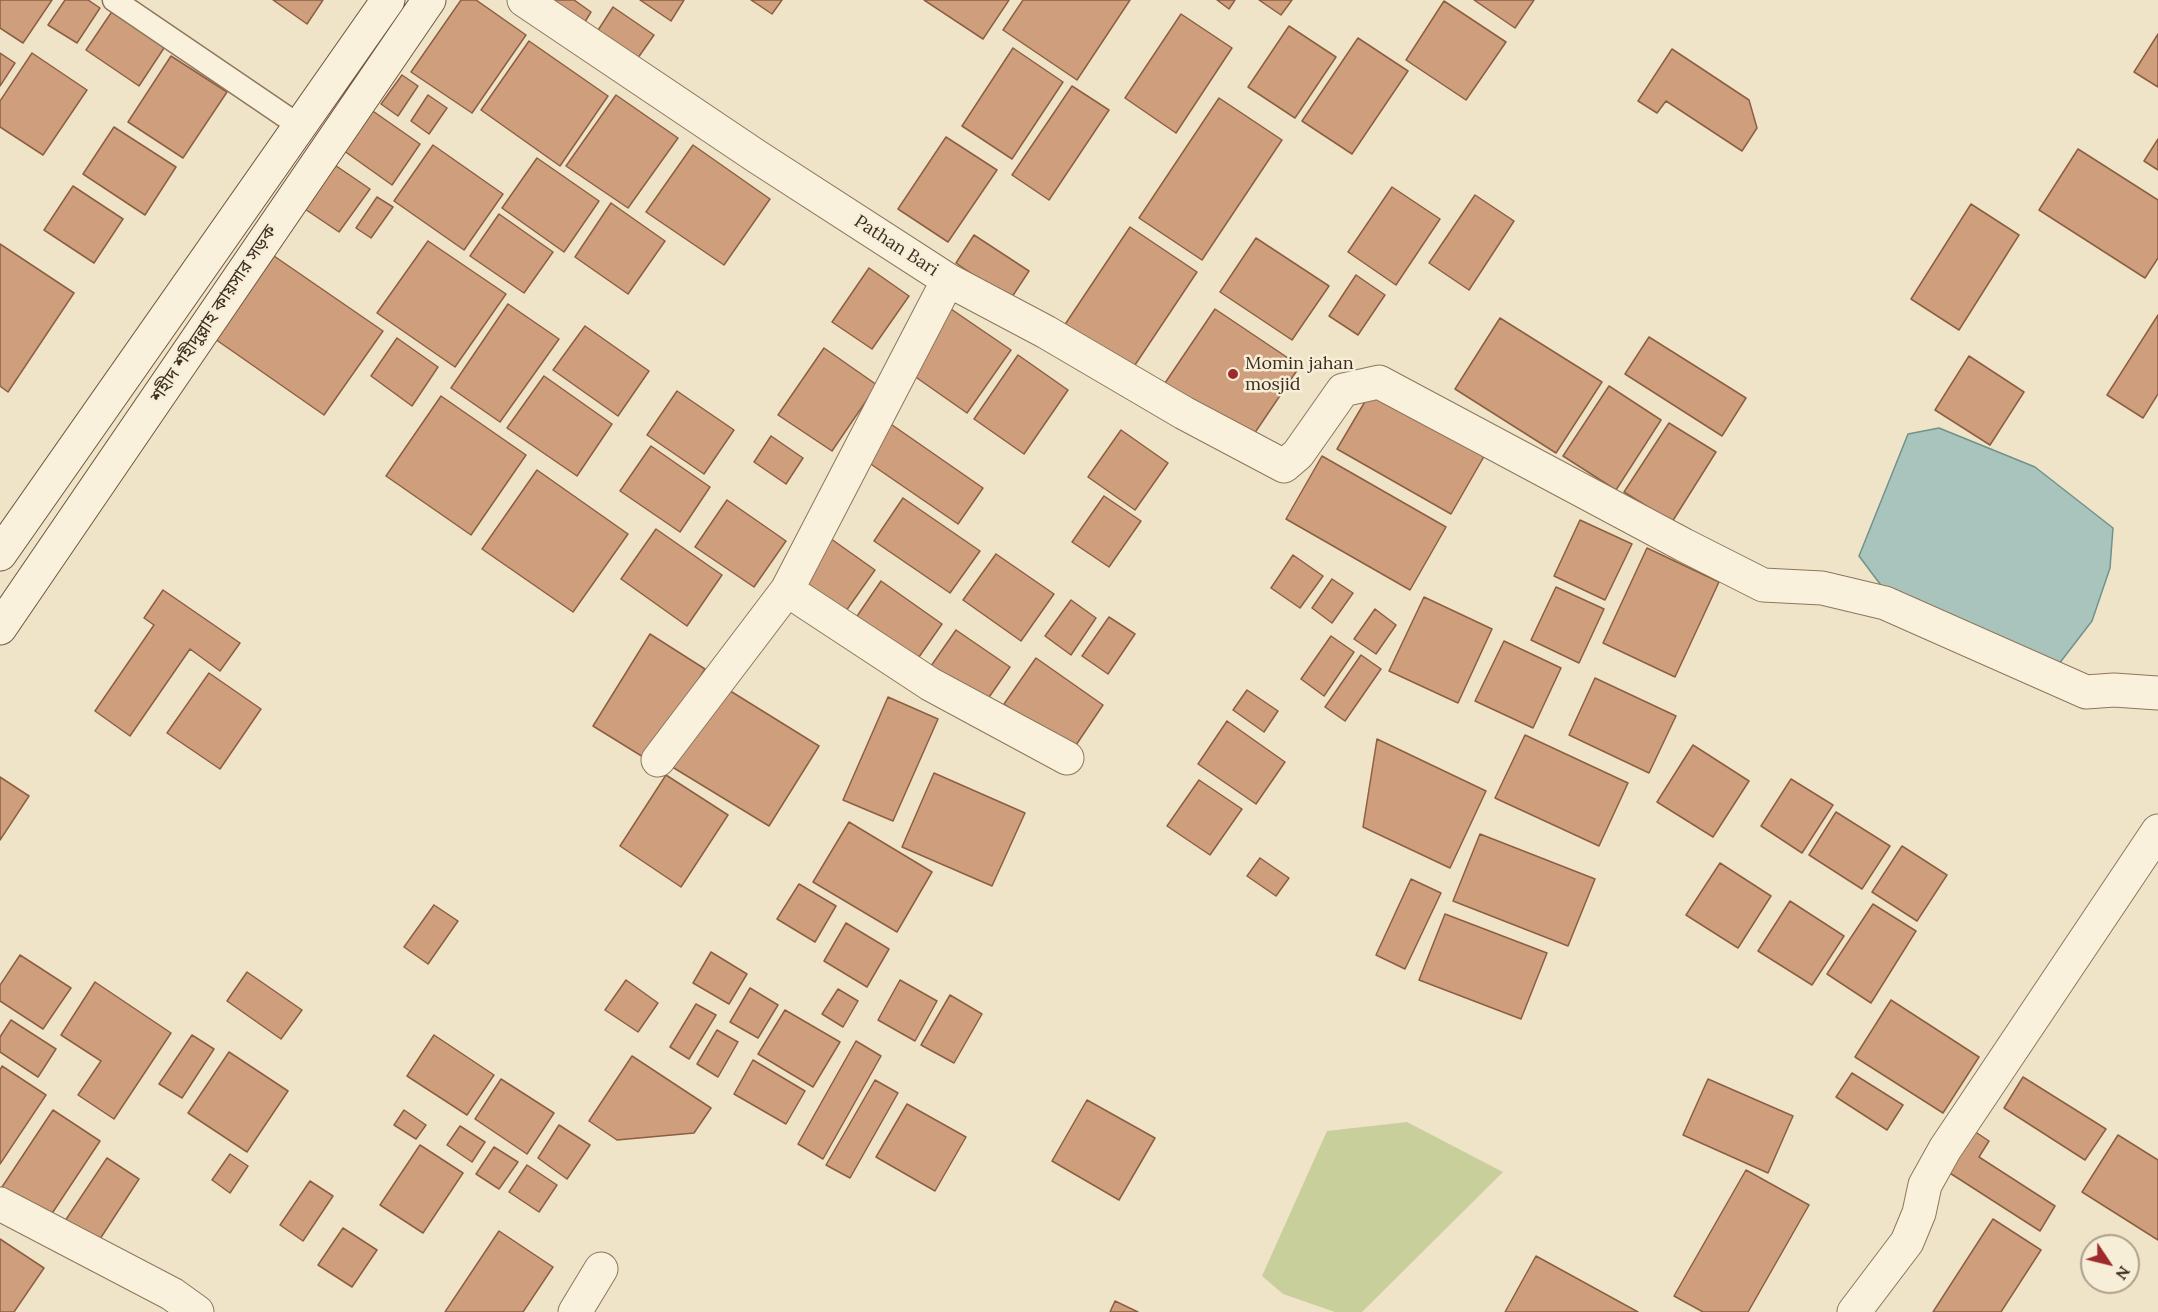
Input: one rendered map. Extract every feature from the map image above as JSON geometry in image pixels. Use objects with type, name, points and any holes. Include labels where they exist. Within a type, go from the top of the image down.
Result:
[{"type":"street","name":"শহীদ শহীদুল্লাহ কায়সার সড়ক","points":[[0,554],[388,0]]},
{"type":"street","name":"শহীদ শহীদুল্লাহ কায়সার সড়ক","points":[[0,628],[429,0]]},
{"type":"street","name":"Pathan Bari","points":[[524,0],[756,156],[948,280],[1046,332],[1184,413],[1284,466],[1298,454],[1343,390],[1378,382],[1664,535],[1763,585],[1822,588],[1885,603],[2086,692],[2114,690],[2158,693]]},
{"type":"street","points":[[658,760],[787,590],[948,280]]},
{"type":"street","points":[[787,590],[930,684],[1066,758]]},
{"type":"street","points":[[1854,1312],[1906,1242],[1919,1213],[1925,1185],[1945,1149],[2158,831]]},
{"type":"street","points":[[0,1204],[172,1294],[197,1312]]},
{"type":"street","points":[[575,1312],[600,1269]]},
{"type":"lane","points":[[114,0],[301,127]]},
{"type":"green space","points":[[1407,1122],[1503,1172],[1362,1312],[1335,1312],[1283,1294],[1262,1276],[1327,1131]]},
{"type":"water","points":[[1939,428],[2035,467],[2113,528],[2110,568],[2092,621],[2055,669],[1889,596],[1859,556],[1908,434]]},
{"type":"building","points":[[0,0],[52,0],[23,43],[0,28]]},
{"type":"building","points":[[65,0],[88,0],[100,8],[77,43],[48,25]]},
{"type":"building","points":[[273,0],[323,0],[307,24]]},
{"type":"building","points":[[461,0],[476,0],[526,35],[472,113],[411,72]]},
{"type":"building","points":[[538,0],[574,0],[591,12],[580,30]]},
{"type":"building","points":[[640,0],[684,0],[671,21]]},
{"type":"building","points":[[751,0],[782,0],[772,14]]},
{"type":"building","points":[[924,0],[1009,0],[983,39]]},
{"type":"building","points":[[1023,0],[1130,0],[1077,80],[1003,30]]},
{"type":"building","points":[[1217,0],[1235,0],[1229,9]]},
{"type":"building","points":[[1259,0],[1292,0],[1281,15]]},
{"type":"building","points":[[1474,0],[1534,0],[1515,28]]},
{"type":"building","points":[[1444,1],[1506,42],[1466,100],[1406,60]]},
{"type":"building","points":[[613,7],[654,35],[633,65],[593,38]]},
{"type":"building","points":[[113,10],[166,45],[139,86],[86,50]]},
{"type":"building","points":[[1181,14],[1232,48],[1176,133],[1125,98]]},
{"type":"building","points":[[1289,26],[1336,57],[1295,118],[1248,87]]},
{"type":"building","points":[[2158,34],[2158,87],[2134,72]]},
{"type":"building","points":[[1358,38],[1408,71],[1352,154],[1302,121]]},
{"type":"building","points":[[529,41],[608,96],[560,166],[481,110]]},
{"type":"building","points":[[1013,48],[1063,82],[1012,159],[962,126]]},
{"type":"building","points":[[1672,49],[1749,100],[1757,128],[1742,151],[1666,101],[1657,113],[1638,101]]},
{"type":"building","points":[[0,53],[15,63],[0,86]]},
{"type":"building","points":[[32,53],[87,90],[43,155],[0,127],[0,101]]},
{"type":"building","points":[[171,56],[227,92],[183,158],[128,122]]},
{"type":"building","points":[[402,75],[418,86],[398,116],[381,104]]},
{"type":"building","points":[[1072,86],[1109,110],[1049,200],[1012,175]]},
{"type":"building","points":[[428,95],[447,108],[429,134],[411,121]]},
{"type":"building","points":[[616,95],[678,138],[628,208],[566,166]]},
{"type":"building","points":[[1219,98],[1282,140],[1202,260],[1139,218]]},
{"type":"building","points":[[367,107],[420,144],[392,185],[340,148]]},
{"type":"building","points":[[114,127],[176,167],[145,215],[83,174]]},
{"type":"building","points":[[946,137],[997,170],[948,242],[898,209]]},
{"type":"building","points":[[2158,139],[2158,170],[2144,161]]},
{"type":"building","points":[[433,145],[503,194],[464,250],[394,201]]},
{"type":"building","points":[[693,145],[770,199],[724,265],[646,212]]},
{"type":"building","points":[[2078,149],[2158,200],[2158,258],[2145,278],[2039,210]]},
{"type":"building","points":[[537,158],[599,201],[564,252],[502,208]]},
{"type":"building","points":[[326,159],[370,189],[339,232],[296,203]]},
{"type":"building","points":[[73,186],[123,219],[94,263],[44,230]]},
{"type":"building","points":[[1392,187],[1440,219],[1396,285],[1348,252]]},
{"type":"building","points":[[1475,195],[1514,221],[1469,290],[1429,263]]},
{"type":"building","points":[[377,197],[393,207],[371,238],[356,228]]},
{"type":"building","points":[[611,203],[665,241],[628,294],[575,257]]},
{"type":"building","points":[[1971,204],[2019,235],[1959,330],[1911,299]]},
{"type":"building","points":[[499,214],[553,252],[524,293],[470,256]]},
{"type":"building","points":[[1130,227],[1197,272],[1131,371],[1064,326]]},
{"type":"building","points":[[974,235],[1029,271],[1010,300],[956,263]]},
{"type":"building","points":[[1256,238],[1329,286],[1292,340],[1220,292]]},
{"type":"building","points":[[428,241],[506,294],[455,367],[377,313]]},
{"type":"building","points":[[0,244],[74,293],[8,392],[0,386]]},
{"type":"building","points":[[274,256],[383,331],[324,415],[215,339]]},
{"type":"building","points":[[869,268],[909,296],[872,349],[832,322]]},
{"type":"building","points":[[1356,275],[1385,295],[1358,335],[1329,316]]},
{"type":"building","points":[[508,304],[559,339],[500,422],[451,388]]},
{"type":"building","points":[[951,309],[1011,350],[967,413],[907,371]]},
{"type":"building","name":"Momin jahan mosjid","points":[[1215,309],[1300,366],[1250,440],[1165,383]]},
{"type":"building","points":[[2158,315],[2158,394],[2143,418],[2107,395]]},
{"type":"building","points":[[1500,318],[1602,382],[1556,453],[1455,389]]},
{"type":"building","points":[[585,326],[649,371],[618,416],[553,370]]},
{"type":"building","points":[[1649,337],[1746,398],[1722,436],[1625,374]]},
{"type":"building","points":[[397,338],[438,367],[412,406],[371,376]]},
{"type":"building","points":[[824,348],[877,385],[832,451],[778,415]]},
{"type":"building","points":[[1018,355],[1068,390],[1024,454],[974,419]]},
{"type":"building","points":[[1969,356],[2024,392],[1990,445],[1935,410]]},
{"type":"building","points":[[544,376],[612,424],[577,476],[507,428]]},
{"type":"building","points":[[1609,386],[1661,420],[1616,490],[1563,456]]},
{"type":"building","points":[[1373,388],[1486,453],[1451,514],[1337,449]]},
{"type":"building","points":[[677,391],[734,430],[704,474],[647,435]]},
{"type":"building","points":[[441,396],[526,455],[471,535],[386,476]]},
{"type":"building","points":[[885,420],[983,488],[958,524],[859,456]]},
{"type":"building","points":[[1669,423],[1716,452],[1672,522],[1624,492]]},
{"type":"building","points":[[1121,430],[1168,463],[1135,510],[1088,477]]},
{"type":"building","points":[[771,436],[803,458],[786,484],[754,462]]},
{"type":"building","points":[[651,446],[710,487],[680,532],[620,491]]},
{"type":"building","points":[[1322,456],[1446,527],[1410,590],[1286,519]]},
{"type":"building","points":[[537,470],[628,534],[573,612],[482,549]]},
{"type":"building","points":[[1104,496],[1141,521],[1109,567],[1072,542]]},
{"type":"building","points":[[903,498],[980,551],[950,593],[874,541]]},
{"type":"building","points":[[727,500],[786,541],[754,587],[695,547]]},
{"type":"building","points":[[1580,520],[1632,544],[1605,600],[1554,576]]},
{"type":"building","points":[[656,529],[722,575],[687,626],[621,579]]},
{"type":"building","points":[[827,536],[875,570],[841,618],[793,584]]},
{"type":"building","points":[[1647,548],[1719,582],[1675,677],[1603,643]]},
{"type":"building","points":[[996,554],[1054,594],[1021,641],[963,600]]},
{"type":"building","points":[[1293,555],[1323,576],[1300,608],[1271,588]]},
{"type":"building","points":[[1332,579],[1353,593],[1332,623],[1312,608]]},
{"type":"building","points":[[881,581],[942,624],[912,667],[851,625]]},
{"type":"building","points":[[1556,587],[1604,609],[1579,663],[1531,640]]},
{"type":"building","points":[[163,590],[240,643],[220,671],[190,649],[130,736],[95,711],[154,625],[144,618]]},
{"type":"building","points":[[1424,597],[1492,629],[1458,703],[1389,671]]},
{"type":"building","points":[[1071,600],[1096,618],[1071,655],[1045,636]]},
{"type":"building","points":[[1375,609],[1396,625],[1376,654],[1354,639]]},
{"type":"building","points":[[1109,617],[1135,634],[1108,674],[1082,656]]},
{"type":"building","points":[[956,630],[1010,667],[985,703],[931,666]]},
{"type":"building","points":[[650,634],[705,669],[648,760],[593,726]]},
{"type":"building","points":[[1331,636],[1354,652],[1324,696],[1301,679]]},
{"type":"building","points":[[1504,641],[1561,668],[1533,728],[1475,701]]},
{"type":"building","points":[[1361,655],[1381,669],[1345,721],[1325,707]]},
{"type":"building","points":[[1036,658],[1103,705],[1072,751],[1004,704]]},
{"type":"building","points":[[209,673],[261,709],[220,769],[167,733]]},
{"type":"building","points":[[1595,678],[1676,716],[1649,773],[1569,735]]},
{"type":"building","points":[[719,684],[819,746],[769,826],[669,765]]},
{"type":"building","points":[[1247,690],[1278,711],[1264,732],[1233,710]]},
{"type":"building","points":[[888,697],[938,719],[893,821],[843,800]]},
{"type":"building","points":[[1227,721],[1285,762],[1256,804],[1198,764]]},
{"type":"building","points":[[1525,735],[1628,783],[1599,846],[1495,798]]},
{"type":"building","points":[[1377,739],[1486,791],[1450,868],[1363,827]]},
{"type":"building","points":[[1693,745],[1749,781],[1713,837],[1657,802]]},
{"type":"building","points":[[934,773],[1025,813],[992,886],[902,847]]},
{"type":"building","points":[[666,775],[728,815],[681,887],[620,846]]},
{"type":"building","points":[[0,777],[29,796],[0,840]]},
{"type":"building","points":[[1791,779],[1833,805],[1802,853],[1761,826]]},
{"type":"building","points":[[1199,780],[1242,809],[1210,855],[1167,826]]},
{"type":"building","points":[[1836,812],[1890,846],[1862,889],[1809,855]]},
{"type":"building","points":[[849,822],[932,872],[897,932],[813,882]]},
{"type":"building","points":[[1480,834],[1595,879],[1568,946],[1453,901]]},
{"type":"building","points":[[1902,846],[1947,875],[1917,921],[1872,892]]},
{"type":"building","points":[[1260,858],[1289,878],[1276,896],[1247,876]]},
{"type":"building","points":[[1720,863],[1771,896],[1738,948],[1686,915]]},
{"type":"building","points":[[1411,879],[1441,893],[1405,969],[1376,955]]},
{"type":"building","points":[[799,884],[836,906],[815,942],[777,919]]},
{"type":"building","points":[[1790,901],[1844,936],[1812,985],[1758,951]]},
{"type":"building","points":[[1873,904],[1916,931],[1871,1003],[1827,974]]},
{"type":"building","points":[[434,905],[458,921],[428,964],[404,947]]},
{"type":"building","points":[[1445,914],[1547,953],[1521,1019],[1419,980]]},
{"type":"building","points":[[846,923],[889,949],[867,987],[824,961]]},
{"type":"building","points":[[711,952],[747,974],[729,1004],[693,983]]},
{"type":"building","points":[[20,955],[71,988],[43,1029],[0,1001],[0,985]]},
{"type":"building","points":[[247,972],[302,1010],[281,1039],[227,1001]]},
{"type":"building","points":[[626,980],[658,1003],[638,1032],[605,1010]]},
{"type":"building","points":[[900,980],[937,1001],[915,1041],[878,1020]]},
{"type":"building","points":[[95,982],[171,1033],[114,1119],[78,1095],[101,1061],[61,1035]]},
{"type":"building","points":[[750,988],[778,1005],[758,1038],[730,1022]]},
{"type":"building","points":[[838,989],[858,1001],[843,1027],[822,1014]]},
{"type":"building","points":[[950,995],[982,1014],[954,1063],[921,1045]]},
{"type":"building","points":[[1891,1000],[1979,1057],[1943,1113],[1855,1057]]},
{"type":"building","points":[[696,1004],[716,1015],[689,1059],[670,1047]]},
{"type":"building","points":[[785,1010],[840,1042],[813,1087],[758,1054]]},
{"type":"building","points":[[11,1020],[56,1049],[38,1077],[0,1052],[0,1037]]},
{"type":"building","points":[[717,1030],[738,1042],[718,1077],[697,1064]]},
{"type":"building","points":[[192,1035],[214,1049],[182,1098],[159,1084]]},
{"type":"building","points":[[434,1035],[494,1075],[467,1115],[407,1076]]},
{"type":"building","points":[[856,1041],[881,1056],[823,1159],[798,1144]]},
{"type":"building","points":[[229,1052],[288,1091],[247,1152],[188,1113]]},
{"type":"building","points":[[632,1056],[711,1108],[694,1133],[617,1140],[589,1121]]},
{"type":"building","points":[[753,1060],[805,1091],[786,1124],[734,1094]]},
{"type":"building","points":[[2,1066],[46,1095],[0,1164],[0,1070]]},
{"type":"building","points":[[1852,1073],[1903,1105],[1887,1130],[1836,1097]]},
{"type":"building","points":[[2023,1077],[2106,1129],[2085,1160],[2004,1108]]},
{"type":"building","points":[[501,1079],[554,1113],[527,1154],[475,1119]]},
{"type":"building","points":[[1708,1079],[1793,1116],[1768,1173],[1683,1135]]},
{"type":"building","points":[[875,1080],[898,1093],[850,1178],[826,1165]]},
{"type":"building","points":[[1087,1100],[1155,1138],[1119,1200],[1052,1161]]},
{"type":"building","points":[[907,1104],[966,1137],[935,1191],[876,1157]]},
{"type":"building","points":[[53,1110],[100,1141],[49,1218],[2,1187]]},
{"type":"building","points":[[404,1110],[426,1125],[416,1139],[394,1125]]},
{"type":"building","points":[[559,1125],[590,1145],[567,1179],[538,1158]]},
{"type":"building","points":[[460,1126],[485,1142],[472,1162],[447,1145]]},
{"type":"building","points":[[1968,1127],[1989,1141],[1979,1157],[2055,1206],[2040,1231],[1942,1168]]},
{"type":"building","points":[[2118,1135],[2158,1160],[2158,1240],[2082,1192]]},
{"type":"building","points":[[420,1145],[463,1173],[423,1233],[380,1205]]},
{"type":"building","points":[[494,1147],[518,1162],[499,1189],[476,1174]]},
{"type":"building","points":[[230,1154],[248,1166],[230,1193],[212,1180]]},
{"type":"building","points":[[107,1158],[139,1179],[98,1242],[65,1221]]},
{"type":"building","points":[[527,1165],[557,1185],[539,1212],[509,1192]]},
{"type":"building","points":[[1746,1170],[1809,1205],[1748,1312],[1703,1312],[1674,1296]]},
{"type":"building","points":[[310,1181],[333,1196],[303,1241],[280,1225]]},
{"type":"building","points":[[1993,1219],[2041,1250],[2001,1312],[1933,1312]]},
{"type":"building","points":[[343,1228],[377,1250],[352,1287],[318,1265]]},
{"type":"building","points":[[499,1231],[553,1267],[523,1312],[445,1312]]},
{"type":"building","points":[[0,1239],[44,1268],[14,1312],[0,1312]]},
{"type":"building","points":[[1536,1256],[1638,1312],[1505,1312]]},
{"type":"building","points":[[1115,1301],[1138,1312],[1110,1312]]},
{"type":"place","name":"Momin jahan mosjid","points":[[1233,374]]}]
